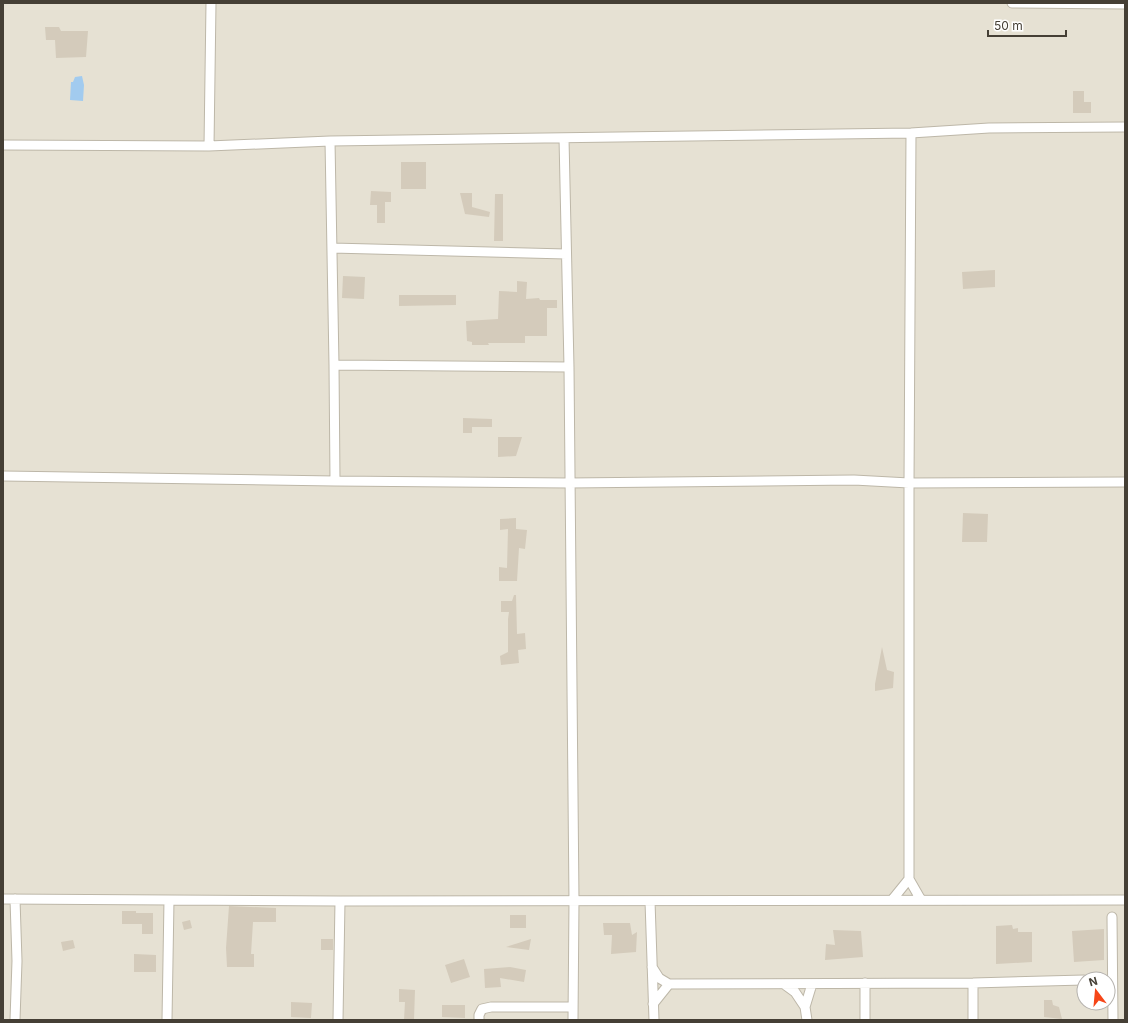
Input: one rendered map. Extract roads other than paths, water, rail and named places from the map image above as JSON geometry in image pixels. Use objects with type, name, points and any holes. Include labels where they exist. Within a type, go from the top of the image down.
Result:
[{"type":"street","points":[[209,146],[211,3]]},
{"type":"street","points":[[1012,3],[1125,4]]},
{"type":"street","points":[[3,144],[209,146],[330,141],[911,133],[989,128],[1125,127]]},
{"type":"street","points":[[911,133],[909,879],[921,900]]},
{"type":"street","points":[[564,138],[569,367],[574,901],[573,1020]]},
{"type":"street","points":[[330,141],[335,481]]},
{"type":"street","points":[[332,248],[566,254]]},
{"type":"street","points":[[334,366],[569,367]]},
{"type":"street","points":[[3,476],[335,481],[569,482],[854,480],[909,482],[1125,482]]},
{"type":"street","points":[[892,900],[909,879]]},
{"type":"street","points":[[3,899],[340,901],[1125,900]]},
{"type":"street","points":[[15,1020],[17,961],[16,899]]},
{"type":"street","points":[[167,1020],[169,900]]},
{"type":"street","points":[[338,1020],[340,901]]},
{"type":"street","points":[[650,901],[654,1020]]},
{"type":"street","points":[[1110,971],[1112,917]]},
{"type":"street","points":[[652,967],[659,978],[669,984],[973,983],[1076,980]]},
{"type":"street","points":[[865,983],[865,1020]]},
{"type":"street","points":[[973,983],[973,1020]]},
{"type":"street","points":[[653,1004],[669,984]]},
{"type":"street","points":[[784,984],[795,992],[805,1007],[807,1020]]},
{"type":"street","points":[[805,1007],[812,984]]},
{"type":"street","points":[[479,1020],[479,1014],[482,1009],[491,1006],[573,1007]]},
{"type":"water","points":[[82,76],[84,85],[83,101],[70,100],[71,82],[73,82],[75,77]]}]
